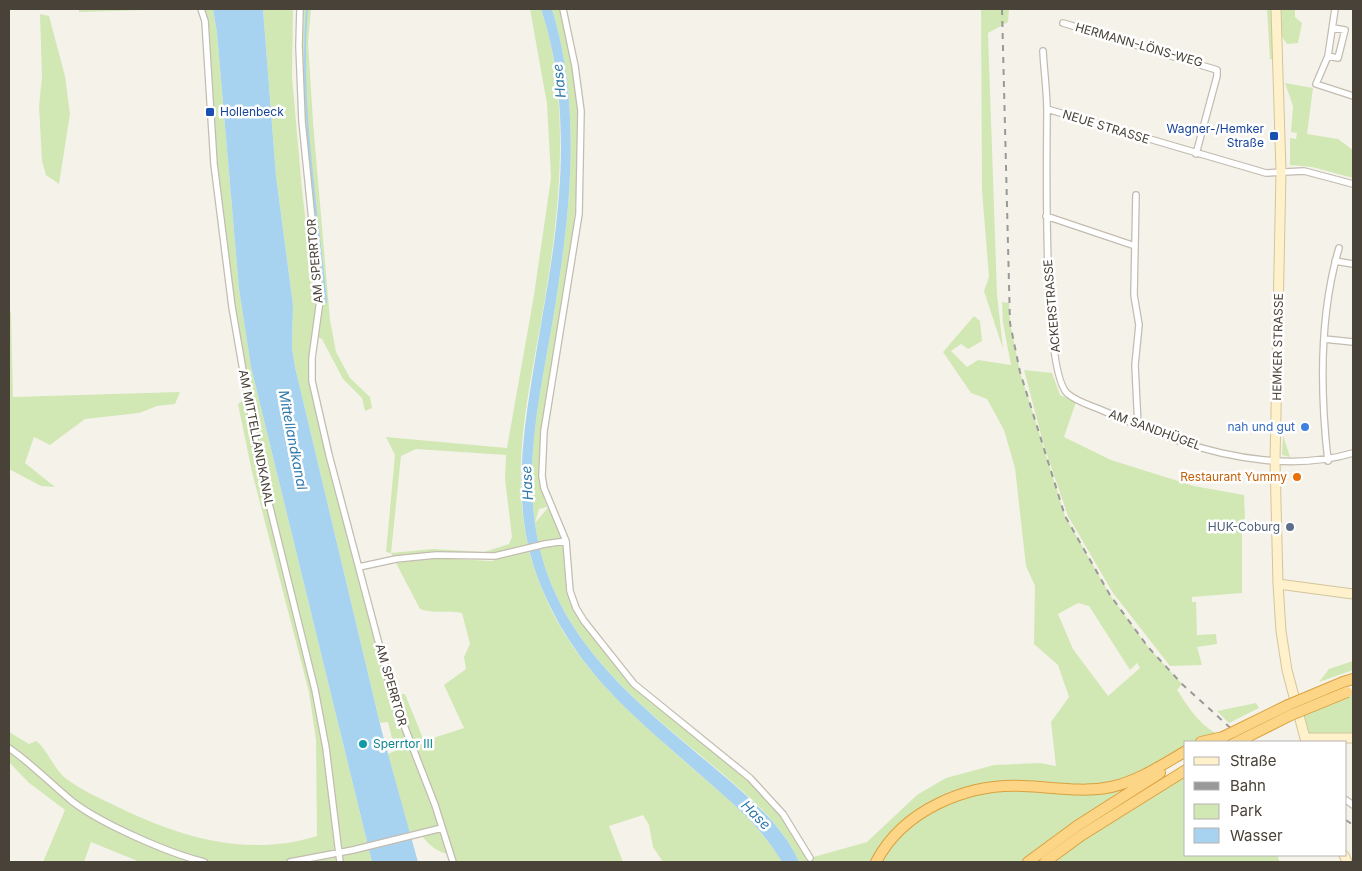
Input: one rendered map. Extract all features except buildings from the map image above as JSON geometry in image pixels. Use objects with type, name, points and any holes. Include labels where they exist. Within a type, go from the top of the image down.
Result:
[{"type":"highway","points":[[1207,741],[1223,737],[1288,705],[1349,686]]},
{"type":"highway","points":[[1238,741],[1349,686]]},
{"type":"highway","points":[[876,862],[890,843],[915,818],[931,807],[962,794],[979,789],[1011,786],[1077,789],[1110,787],[1137,778],[1184,752]]},
{"type":"highway","points":[[1028,862],[1077,826],[1184,759]]},
{"type":"highway","points":[[1045,862],[1082,835],[1184,771]]},
{"type":"main road","name":"HEMKER STRASSE","points":[[1276,9],[1281,172],[1275,461],[1278,584],[1286,670],[1305,740]]},
{"type":"main road","points":[[1278,584],[1353,594]]},
{"type":"main road","points":[[1305,740],[1353,738]]},
{"type":"street","name":"AM MITTELLANDKANAL","points":[[201,9],[205,22],[214,164],[232,307],[261,473],[316,690],[326,748],[340,862]]},
{"type":"street","name":"AM SPERRTOR","points":[[300,9],[298,46],[302,121],[320,300],[312,358],[312,381],[396,705],[453,862]]},
{"type":"street","points":[[563,9],[575,66],[581,111],[579,214],[544,431],[542,476],[544,488],[566,541],[570,591],[576,608],[604,648],[634,684],[750,778],[783,814],[810,858]]},
{"type":"street","points":[[1335,9],[1334,28],[1328,56],[1316,84],[1353,96]]},
{"type":"street","name":"HERMANN-LÖNS-WEG","points":[[1063,23],[1217,70],[1196,154]]},
{"type":"street","points":[[1334,28],[1353,32]]},
{"type":"street","points":[[1328,56],[1338,58],[1345,30]]},
{"type":"street","name":"ACKERSTRASSE","points":[[1043,51],[1047,109],[1046,216],[1049,291],[1059,381],[1067,394]]},
{"type":"street","name":"NEUE STRASSE","points":[[1047,109],[1266,173],[1304,171],[1353,184]]},
{"type":"street","points":[[1136,195],[1134,295],[1139,326],[1135,365],[1138,426]]},
{"type":"street","points":[[1046,216],[1135,246]]},
{"type":"street","points":[[1328,461],[1322,406],[1324,339],[1335,261],[1339,248]]},
{"type":"street","points":[[1335,261],[1353,264]]},
{"type":"street","points":[[1324,339],[1353,342]]},
{"type":"street","name":"AM SANDHÜGEL","points":[[1067,394],[1138,426],[1208,449],[1275,461],[1328,461],[1353,454]]},
{"type":"street","points":[[359,567],[396,559],[436,555],[482,558],[566,541]]},
{"type":"street","points":[[9,748],[31,763],[74,802],[105,820],[179,856],[204,862]]},
{"type":"street","points":[[290,862],[353,850],[442,828]]},
{"type":"green space","points":[[79,9],[146,9],[146,10],[79,12]]},
{"type":"green space","points":[[201,9],[213,9],[217,33],[239,289],[251,367],[372,862],[140,862],[91,842],[84,862],[43,862],[65,810],[28,782],[9,762],[9,732],[29,744],[36,741],[40,744],[64,777],[88,792],[138,816],[188,835],[213,841],[265,845],[317,836],[316,740],[309,692],[252,472],[238,404],[248,396],[214,164]]},
{"type":"green space","points":[[263,9],[293,9],[292,77],[302,190],[312,275],[321,297],[322,288],[307,149],[303,79],[304,9],[311,9],[308,42],[330,320],[336,352],[350,378],[370,397],[372,408],[365,411],[362,398],[343,379],[322,339],[313,335],[309,355],[311,392],[390,694],[405,694],[424,741],[464,728],[444,685],[466,669],[464,657],[470,644],[462,613],[420,609],[396,563],[435,558],[491,561],[529,551],[541,588],[557,620],[575,649],[596,676],[644,724],[755,825],[782,862],[663,862],[653,847],[649,825],[643,815],[609,826],[623,862],[456,862],[454,854],[444,853],[434,848],[420,832],[410,834],[388,754],[395,751],[388,722],[380,723],[295,367],[292,348],[293,305],[276,176]]},
{"type":"green space","points":[[530,9],[541,9],[556,73],[559,105],[560,170],[550,266],[524,421],[521,483],[528,545],[487,556],[393,558],[391,553],[386,552],[395,455],[386,437],[507,448],[534,295],[551,178],[547,104]],"holes":[[[416,449],[506,455],[505,479],[512,537],[509,544],[484,552],[433,549],[391,553],[401,456]]]},
{"type":"green space","points":[[552,9],[560,9],[573,67],[579,112],[579,156],[572,251],[542,435],[539,483],[547,507],[539,509],[535,522],[532,474],[537,412],[559,280],[568,202],[570,163],[568,86],[562,47]]},
{"type":"green space","points":[[981,9],[1009,9],[1008,22],[988,33],[997,294],[1003,349],[984,291],[989,277],[982,190]]},
{"type":"green space","points":[[1267,9],[1273,9],[1274,60],[1270,59]]},
{"type":"green space","points":[[1281,9],[1295,9],[1295,17],[1302,23],[1298,43],[1287,44],[1281,35]]},
{"type":"green space","points":[[40,14],[49,16],[65,76],[70,114],[59,184],[46,175],[42,161],[39,106],[42,77]]},
{"type":"green space","points":[[1285,83],[1313,88],[1307,134],[1338,139],[1353,150],[1353,178],[1312,167],[1290,165],[1290,138],[1296,139],[1297,133],[1291,132],[1293,106]]},
{"type":"green space","points":[[1002,302],[1009,303],[1010,323],[1020,372],[1065,516],[1110,595],[1148,647],[1182,684],[1177,690],[1187,705],[1202,723],[1223,737],[1205,741],[1184,741],[1184,752],[1174,757],[1177,762],[1028,862],[799,862],[783,835],[763,811],[741,789],[640,703],[594,655],[558,599],[545,567],[535,523],[551,504],[564,534],[570,591],[576,608],[634,684],[750,778],[783,814],[810,858],[867,842],[917,795],[946,778],[994,765],[1040,763],[1056,766],[1051,722],[1069,697],[1058,665],[1034,644],[1035,586],[1026,566],[1015,468],[1004,430],[987,399],[971,393],[943,352],[974,316],[980,321],[982,341],[968,349],[961,344],[951,351],[967,367],[978,360],[1011,365],[1003,323]],"holes":[[[1078,603],[1089,606],[1130,670],[1137,663],[1140,668],[1108,696],[1073,649],[1058,614]]]},
{"type":"green space","points":[[9,310],[11,313],[13,397],[180,392],[175,404],[157,406],[139,413],[85,419],[50,445],[34,437],[25,463],[55,487],[41,486],[9,469]]},
{"type":"green space","points":[[1024,370],[1052,373],[1060,395],[1076,402],[1064,437],[1111,460],[1194,486],[1244,495],[1242,593],[1192,597],[1192,602],[1196,602],[1197,635],[1216,634],[1217,644],[1197,647],[1202,665],[1170,666],[1113,593],[1068,516],[1044,446]]},
{"type":"green space","points":[[1283,435],[1290,457],[1282,455]]},
{"type":"green space","points":[[1353,661],[1353,670],[1319,682],[1329,669]]},
{"type":"green space","points":[[1353,690],[1353,738],[1305,738],[1297,712]]},
{"type":"green space","points":[[1256,703],[1259,708],[1229,723],[1217,711]]},
{"type":"green space","points":[[1184,771],[1184,856],[1277,856],[1280,862],[1045,862]]},
{"type":"water","name":"Mittellandkanal","points":[[213,9],[263,9],[276,176],[293,305],[292,348],[295,367],[382,732],[418,862],[372,862],[251,367],[239,289],[217,33]]},
{"type":"water","name":"Hase","points":[[541,9],[552,9],[562,47],[568,86],[570,124],[568,202],[564,241],[537,412],[532,474],[537,536],[545,567],[558,600],[576,630],[596,657],[644,707],[735,785],[766,815],[785,837],[799,862],[782,862],[764,836],[743,814],[652,733],[612,694],[577,652],[561,627],[547,600],[535,570],[527,541],[523,511],[523,452],[530,391],[555,236],[561,157],[557,78]]},
{"type":"waterway","points":[[307,9],[305,45],[307,118],[326,302]]},
{"type":"railway","points":[[1002,9],[1010,323],[1020,372],[1065,516],[1110,595],[1148,647],[1182,684],[1245,741]]},
{"type":"railway","points":[[1347,821],[1353,825]]},
{"type":"place","name":"Hollenbeck","points":[[210,112]]},
{"type":"place","name":"Wagner-/Hemker Straße","points":[[1274,136]]},
{"type":"place","name":"nah und gut","points":[[1305,427]]},
{"type":"place","name":"Restaurant Yummy","points":[[1297,477]]},
{"type":"place","name":"HUK-Coburg","points":[[1290,527]]},
{"type":"place","name":"Sperrtor III","points":[[363,744]]}]
